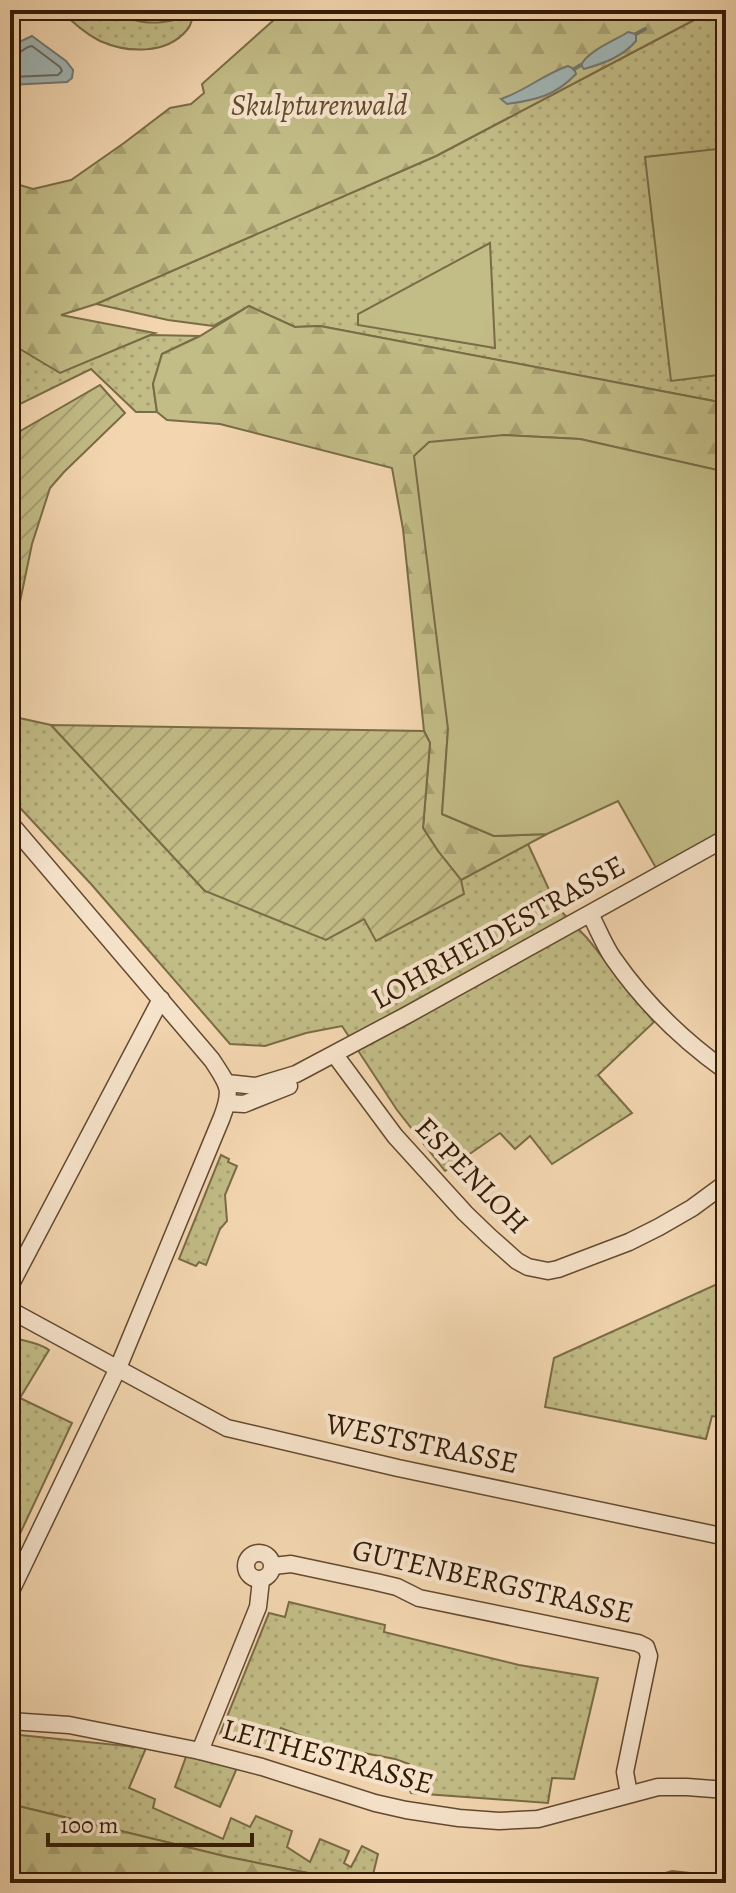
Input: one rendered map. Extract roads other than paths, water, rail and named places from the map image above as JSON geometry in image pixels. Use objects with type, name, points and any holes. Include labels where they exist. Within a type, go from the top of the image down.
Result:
[{"type":"street","points":[[10,823],[212,1060],[227,1083],[229,1095],[118,1368],[10,1593]]},
{"type":"street","name":"LOHRHEIDESTRASSE","points":[[227,1083],[256,1086],[296,1074],[335,1055],[726,838]]},
{"type":"street","points":[[590,914],[612,956],[657,1014],[726,1071]]},
{"type":"street","points":[[10,1286],[161,999]]},
{"type":"street","name":"ESPENLOH","points":[[335,1055],[395,1136],[465,1213],[517,1261],[537,1270],[558,1269],[629,1242],[724,1189]]},
{"type":"street","name":"LOHRHEIDESTRASSE","points":[[227,1103],[244,1104],[259,1099],[288,1086],[296,1074]]},
{"type":"street","name":"WESTSTRASSE","points":[[10,1310],[227,1428],[398,1468],[726,1537]]},
{"type":"street","name":"GUTENBERGSTRASSE","points":[[257,1553],[268,1556],[273,1566],[269,1576],[261,1580],[249,1576],[246,1570],[249,1558],[257,1553]]},
{"type":"street","name":"GUTENBERGSTRASSE","points":[[273,1566],[291,1564],[376,1582],[397,1587],[419,1598],[646,1647],[649,1656],[625,1772],[629,1794]]},
{"type":"street","name":"GUTENBERGSTRASSE","points":[[200,1751],[258,1607],[261,1580]]},
{"type":"street","name":"LEITHESTRASSE","points":[[10,1721],[69,1725],[200,1751],[375,1803],[459,1818],[499,1821],[538,1819],[629,1794],[674,1786],[726,1790]]},
{"type":"water","points":[[628,32],[636,34],[636,41],[631,47],[613,59],[584,69],[581,65],[590,55]]},
{"type":"water","points":[[32,36],[66,61],[73,70],[72,78],[67,82],[10,85],[10,50]]},
{"type":"water","points":[[568,66],[576,74],[553,92],[536,99],[507,104],[501,99],[551,73]]},
{"type":"waterway","points":[[636,34],[645,29]]},
{"type":"waterway","points":[[574,69],[581,65]]},
{"type":"park label","name":"Skulpturenwald","points":[[319,105]]}]
